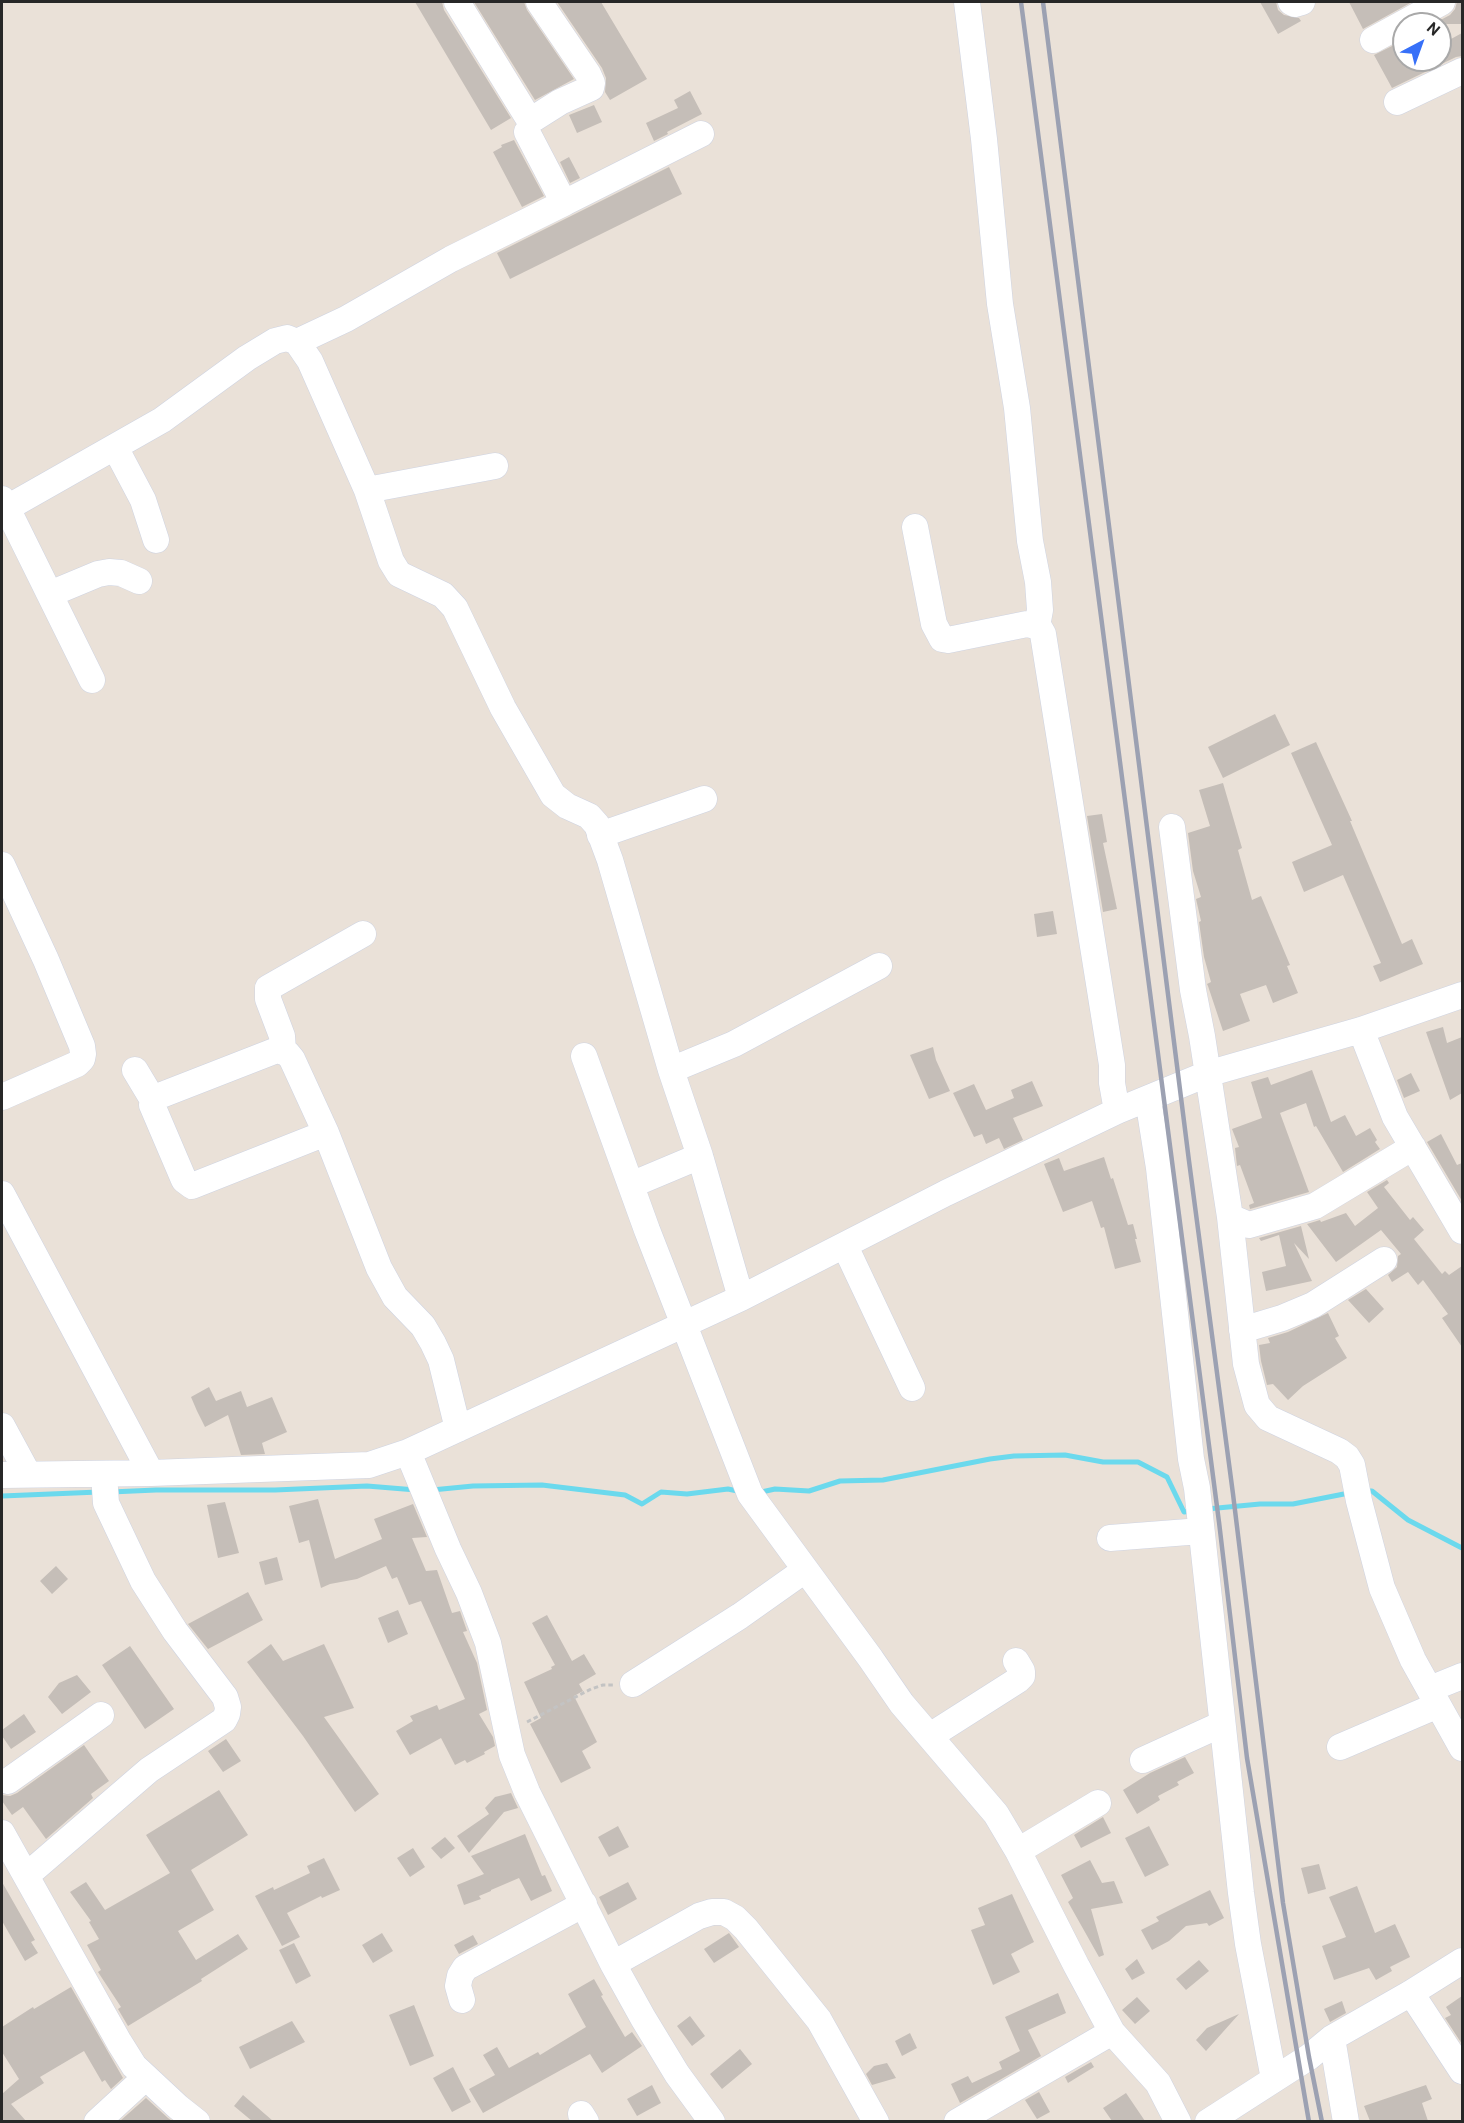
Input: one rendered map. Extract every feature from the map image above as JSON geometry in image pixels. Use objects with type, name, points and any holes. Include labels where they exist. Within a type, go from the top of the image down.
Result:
[{"type":"street","points":[[457,2],[530,121],[560,102],[591,88],[592,83],[539,2]]},
{"type":"street","points":[[967,2],[984,139],[1000,304],[1017,408],[1030,541],[1038,582],[1040,610],[1036,626]]},
{"type":"street","points":[[1291,2],[1295,4],[1302,2]]},
{"type":"street","points":[[1373,40],[1442,2]]},
{"type":"street","points":[[1397,102],[1462,71]]},
{"type":"street","points":[[527,132],[564,203]]},
{"type":"street","points":[[297,342],[346,319],[451,259],[701,134]]},
{"type":"street","points":[[92,680],[3,506],[162,420],[274,341],[287,338],[297,342],[310,361],[367,490],[391,561],[399,574],[442,595],[455,608],[502,708],[548,787],[560,801],[589,816],[597,825],[612,868],[671,1070],[700,1156],[741,1298]]},
{"type":"street","points":[[115,447],[143,500],[156,540]]},
{"type":"street","points":[[367,490],[495,466]]},
{"type":"street","points":[[915,527],[934,624],[942,639],[948,640],[1027,624],[1036,626],[1043,634],[1117,1111]]},
{"type":"street","points":[[50,594],[98,574],[109,572],[121,573],[139,581]]},
{"type":"street","points":[[600,835],[704,799]]},
{"type":"street","points":[[1172,827],[1193,990],[1230,1217],[1246,1364],[1257,1404],[1268,1418],[1339,1451],[1352,1465],[1382,1588],[1413,1660],[1462,1748]]},
{"type":"street","points":[[2,864],[46,960],[82,1047],[82,1059],[77,1064],[2,1097]]},
{"type":"street","points":[[283,1051],[282,1036],[268,999],[268,988],[363,934]]},
{"type":"street","points":[[671,1070],[734,1044],[879,966]]},
{"type":"street","points":[[2,1475],[28,1474],[105,1487],[151,1473],[369,1465],[408,1452],[741,1298],[998,1167],[1117,1111],[1208,1074],[1361,1030],[1462,995]]},
{"type":"street","points":[[1361,1030],[1395,1117],[1462,1231]]},
{"type":"street","points":[[153,1100],[277,1050],[283,1051],[292,1059],[326,1133],[379,1268],[395,1297],[423,1326],[434,1343],[441,1360],[458,1429]]},
{"type":"street","points":[[584,1056],[750,1494],[902,1704],[996,1814],[1018,1851],[1112,2032],[1158,2084],[1178,2121]]},
{"type":"street","points":[[135,1070],[153,1100],[152,1105],[184,1180],[192,1186],[326,1133]]},
{"type":"street","points":[[1148,1099],[1160,1180],[1191,1459],[1197,1488],[1246,1932],[1274,2079]]},
{"type":"street","points":[[1230,1217],[1250,1225],[1315,1206],[1413,1147]]},
{"type":"street","points":[[631,1185],[700,1156]]},
{"type":"street","points":[[2,1194],[151,1473]]},
{"type":"street","points":[[845,1246],[912,1388]]},
{"type":"street","points":[[1242,1330],[1282,1318],[1313,1305],[1384,1260]]},
{"type":"street","points":[[2,1426],[28,1474]]},
{"type":"street","points":[[408,1452],[488,1643],[512,1755],[527,1792],[613,1965],[677,2074],[712,2121]]},
{"type":"street","points":[[26,1876],[149,1770],[224,1720],[227,1714],[228,1707],[225,1697],[175,1631],[143,1581],[105,1487]]},
{"type":"street","points":[[1110,1538],[1201,1527]]},
{"type":"street","points":[[633,1684],[740,1616],[805,1570]]},
{"type":"street","points":[[930,1736],[1018,1680],[1022,1676],[1022,1671],[1016,1660]]},
{"type":"street","points":[[1340,1747],[1434,1697],[1462,1676]]},
{"type":"street","points":[[4,1779],[100,1715]]},
{"type":"street","points":[[1143,1760],[1222,1724]]},
{"type":"street","points":[[1018,1851],[1098,1803]]},
{"type":"street","points":[[2,1833],[134,2066],[196,2121]]},
{"type":"street","points":[[462,2000],[458,1986],[465,1968],[584,1904]]},
{"type":"street","points":[[613,1965],[699,1916],[724,1912],[735,1918],[754,1937],[819,2020],[876,2121]]},
{"type":"street","points":[[1208,2121],[1309,2057],[1332,2038],[1411,1994],[1462,1961]]},
{"type":"street","points":[[1411,1994],[1462,2070]]},
{"type":"street","points":[[957,2121],[1112,2032]]},
{"type":"street","points":[[1332,2038],[1346,2121]]},
{"type":"street","points":[[97,2121],[146,2077]]},
{"type":"path","points":[[507,1733],[591,1689],[603,1685],[633,1684]]},
{"type":"building","points":[[415,2],[442,2],[444,10],[511,118],[491,130]]},
{"type":"building","points":[[474,2],[524,2],[527,10],[574,79],[535,100]]},
{"type":"building","points":[[557,2],[601,2],[647,79],[610,100],[605,92],[606,78],[602,68]]},
{"type":"building","points":[[1260,2],[1276,2],[1278,10],[1284,15],[1299,18],[1301,21],[1278,34]]},
{"type":"building","points":[[1349,2],[1412,2],[1392,12],[1363,29]]},
{"type":"building","points":[[1457,2],[1462,2],[1462,24],[1452,24],[1452,13]]},
{"type":"building","points":[[1462,33],[1462,56],[1452,59],[1452,38]]},
{"type":"building","points":[[1392,46],[1392,72],[1425,72],[1392,88],[1374,55]]},
{"type":"building","points":[[690,91],[702,114],[654,141],[646,123],[678,108],[674,100]]},
{"type":"building","points":[[594,105],[602,122],[577,133],[569,115]]},
{"type":"building","points":[[514,140],[544,196],[522,207],[493,152],[502,147],[501,145]]},
{"type":"building","points":[[569,157],[580,178],[570,183],[560,162]]},
{"type":"building","points":[[669,167],[682,194],[510,279],[497,253]]},
{"type":"building","points":[[1275,714],[1290,745],[1223,778],[1208,747]]},
{"type":"building","points":[[1316,742],[1352,821],[1350,821],[1402,944],[1412,939],[1423,964],[1380,982],[1373,966],[1381,963],[1343,875],[1304,892],[1292,862],[1332,845],[1291,753]]},
{"type":"building","points":[[1223,783],[1242,848],[1238,850],[1252,900],[1261,896],[1290,965],[1287,966],[1298,993],[1273,1003],[1266,985],[1240,994],[1250,1021],[1223,1031],[1207,984],[1211,982],[1204,957],[1199,922],[1201,921],[1196,899],[1201,897],[1193,871],[1188,833],[1210,826],[1199,790]]},
{"type":"building","points":[[1102,814],[1107,842],[1103,843],[1117,909],[1103,912],[1087,816]]},
{"type":"building","points":[[1053,911],[1057,934],[1037,937],[1034,914]]},
{"type":"building","points":[[1443,1027],[1447,1043],[1462,1037],[1462,1093],[1450,1100],[1426,1032]]},
{"type":"building","points":[[933,1047],[936,1060],[950,1091],[929,1099],[910,1055]]},
{"type":"building","points":[[1312,1070],[1331,1122],[1345,1115],[1356,1136],[1370,1128],[1380,1149],[1343,1172],[1316,1126],[1314,1127],[1306,1103],[1280,1113],[1309,1192],[1250,1209],[1249,1205],[1254,1203],[1240,1165],[1237,1166],[1235,1148],[1239,1147],[1232,1129],[1262,1118],[1251,1082],[1268,1077],[1271,1085]]},
{"type":"building","points":[[1411,1073],[1420,1091],[1404,1098],[1397,1080]]},
{"type":"building","points":[[1032,1081],[1043,1106],[1013,1118],[1023,1140],[1004,1149],[999,1138],[986,1144],[982,1134],[974,1137],[953,1093],[974,1084],[986,1110],[1014,1098],[1011,1090]]},
{"type":"building","points":[[1441,1134],[1457,1165],[1462,1163],[1462,1201],[1427,1142]]},
{"type":"building","points":[[1104,1157],[1128,1225],[1133,1224],[1141,1262],[1115,1269],[1104,1227],[1101,1228],[1092,1201],[1063,1212],[1044,1164],[1059,1158],[1064,1171]]},
{"type":"building","points":[[1387,1180],[1389,1183],[1384,1187],[1410,1220],[1413,1217],[1424,1230],[1414,1239],[1442,1274],[1445,1271],[1449,1275],[1462,1266],[1462,1347],[1442,1318],[1448,1314],[1423,1280],[1418,1285],[1408,1272],[1392,1282],[1388,1275],[1397,1267],[1398,1256],[1401,1254],[1381,1230],[1336,1262],[1307,1224],[1320,1220],[1321,1222],[1346,1213],[1355,1226],[1378,1208],[1367,1192]]},
{"type":"building","points":[[1301,1226],[1309,1259],[1294,1243],[1312,1281],[1266,1291],[1262,1272],[1286,1266],[1279,1235],[1261,1241],[1259,1238]]},
{"type":"building","points":[[1366,1289],[1384,1309],[1369,1323],[1348,1300]]},
{"type":"building","points":[[1328,1313],[1339,1336],[1335,1338],[1347,1358],[1303,1386],[1288,1400],[1273,1384],[1267,1385],[1259,1345],[1270,1343],[1268,1338],[1288,1332]]},
{"type":"building","points":[[209,1387],[216,1401],[241,1391],[247,1407],[272,1397],[287,1432],[262,1443],[265,1454],[241,1455],[228,1415],[205,1427],[197,1411],[191,1397]]},
{"type":"building","points":[[318,1499],[335,1559],[382,1539],[374,1519],[413,1504],[427,1537],[412,1538],[426,1571],[437,1570],[452,1613],[460,1611],[467,1631],[463,1632],[477,1663],[487,1710],[479,1714],[493,1737],[495,1746],[484,1752],[485,1754],[467,1763],[465,1760],[455,1765],[441,1738],[410,1755],[396,1731],[413,1721],[410,1716],[437,1705],[439,1710],[465,1699],[421,1601],[409,1605],[397,1577],[392,1579],[386,1566],[357,1579],[321,1588],[309,1540],[299,1543],[289,1506]]},
{"type":"building","points":[[225,1502],[239,1553],[218,1558],[207,1505]]},
{"type":"building","points":[[277,1557],[283,1580],[265,1585],[259,1562]]},
{"type":"building","points":[[56,1566],[68,1579],[52,1594],[40,1581]]},
{"type":"building","points":[[248,1592],[263,1620],[208,1649],[188,1624]]},
{"type":"building","points":[[398,1610],[408,1634],[388,1643],[378,1618]]},
{"type":"building","points":[[547,1615],[572,1661],[584,1654],[596,1674],[579,1684],[583,1691],[574,1696],[597,1742],[582,1751],[591,1768],[561,1783],[530,1724],[541,1718],[524,1682],[552,1669],[551,1667],[555,1665],[532,1623]]},
{"type":"building","points":[[271,1644],[283,1661],[324,1644],[354,1708],[324,1717],[379,1794],[355,1812],[303,1736],[247,1662]]},
{"type":"building","points":[[130,1646],[174,1709],[145,1729],[102,1665]]},
{"type":"building","points":[[77,1675],[91,1692],[62,1714],[48,1697],[59,1683]]},
{"type":"building","points":[[24,1714],[36,1732],[11,1749],[2,1736],[2,1730]]},
{"type":"building","points":[[226,1739],[241,1761],[223,1772],[208,1751]]},
{"type":"building","points":[[84,1745],[109,1781],[91,1794],[93,1798],[46,1839],[23,1807],[12,1815],[2,1801],[2,1795],[10,1796],[17,1793]]},
{"type":"building","points":[[1185,1757],[1194,1773],[1177,1782],[1179,1785],[1158,1796],[1160,1800],[1137,1814],[1123,1790],[1150,1773]]},
{"type":"building","points":[[219,1790],[248,1835],[191,1870],[214,1910],[178,1931],[196,1960],[238,1934],[248,1949],[201,1979],[202,1981],[128,2026],[118,2009],[121,2007],[98,1972],[101,1970],[87,1945],[99,1939],[89,1922],[91,1921],[70,1892],[86,1882],[105,1910],[170,1873],[146,1835]]},
{"type":"building","points":[[511,1793],[518,1808],[504,1812],[469,1853],[457,1836],[489,1814],[485,1808],[495,1797]]},
{"type":"building","points":[[1103,1817],[1111,1833],[1081,1848],[1074,1835]]},
{"type":"building","points":[[618,1826],[629,1847],[609,1857],[598,1837]]},
{"type":"building","points":[[1149,1826],[1169,1865],[1145,1877],[1125,1838]]},
{"type":"building","points":[[525,1834],[542,1876],[545,1875],[552,1891],[531,1901],[519,1878],[479,1896],[481,1899],[464,1905],[457,1885],[484,1874],[471,1856]]},
{"type":"building","points":[[445,1837],[455,1848],[441,1859],[431,1848]]},
{"type":"building","points":[[413,1848],[425,1867],[410,1877],[397,1858]]},
{"type":"building","points":[[324,1858],[340,1890],[322,1898],[321,1896],[287,1913],[300,1937],[282,1946],[255,1896],[310,1873],[307,1866]]},
{"type":"building","points":[[1090,1860],[1102,1883],[1114,1881],[1123,1903],[1091,1909],[1104,1955],[1099,1957],[1068,1902],[1073,1898],[1061,1875]]},
{"type":"building","points":[[1319,1864],[1326,1889],[1308,1894],[1301,1868]]},
{"type":"building","points":[[2,1882],[35,1940],[31,1942],[38,1953],[25,1961],[2,1921]]},
{"type":"building","points":[[628,1882],[637,1899],[608,1915],[599,1897]]},
{"type":"building","points":[[1357,1886],[1375,1933],[1395,1924],[1410,1957],[1390,1967],[1392,1971],[1376,1980],[1369,1968],[1334,1980],[1322,1946],[1346,1937],[1329,1897]]},
{"type":"building","points":[[1210,1890],[1224,1918],[1209,1926],[1207,1923],[1186,1926],[1169,1941],[1152,1950],[1141,1930],[1159,1921],[1156,1917]]},
{"type":"building","points":[[1012,1894],[1034,1942],[1011,1954],[1020,1972],[993,1985],[971,1930],[985,1925],[978,1908]]},
{"type":"building","points":[[382,1933],[393,1951],[373,1963],[362,1945]]},
{"type":"building","points":[[729,1933],[739,1947],[714,1963],[704,1949]]},
{"type":"building","points":[[473,1935],[478,1944],[459,1954],[454,1945]]},
{"type":"building","points":[[294,1943],[311,1976],[296,1984],[279,1950]]},
{"type":"building","points":[[1137,1959],[1145,1973],[1132,1980],[1125,1969]]},
{"type":"building","points":[[1199,1960],[1209,1971],[1186,1990],[1176,1979]]},
{"type":"building","points":[[594,1979],[603,1995],[601,1996],[625,2037],[632,2032],[642,2046],[602,2073],[590,2054],[483,2113],[469,2089],[495,2075],[483,2055],[497,2047],[509,2068],[538,2052],[540,2055],[586,2027],[568,1994]]},
{"type":"building","points":[[71,1987],[123,2078],[111,2089],[105,2080],[102,2082],[84,2051],[40,2077],[44,2083],[11,2104],[26,2121],[2,2121],[2,2094],[19,2079],[2,2052],[2,2027]]},
{"type":"building","points":[[1058,1993],[1066,2013],[1028,2030],[1041,2056],[960,2103],[951,2084],[968,2076],[972,2083],[1002,2069],[999,2062],[1020,2051],[1005,2017]]},
{"type":"building","points":[[1462,1996],[1462,2044],[1445,2018],[1451,2015],[1446,2007]]},
{"type":"building","points":[[1137,1997],[1150,2011],[1135,2024],[1122,2010]]},
{"type":"building","points":[[1342,2001],[1346,2013],[1330,2022],[1324,2009]]},
{"type":"building","points":[[414,2005],[434,2056],[410,2066],[389,2015]]},
{"type":"building","points":[[1239,2014],[1206,2051],[1196,2040],[1207,2028]]},
{"type":"building","points":[[690,2016],[705,2036],[692,2046],[677,2026]]},
{"type":"building","points":[[292,2021],[305,2042],[250,2069],[239,2047]]},
{"type":"building","points":[[910,2033],[917,2048],[902,2056],[895,2041]]},
{"type":"building","points":[[740,2049],[752,2064],[722,2089],[710,2074]]},
{"type":"building","points":[[1091,2062],[1094,2067],[1068,2083],[1065,2077]]},
{"type":"building","points":[[887,2063],[896,2078],[872,2085],[866,2074],[874,2066]]},
{"type":"building","points":[[453,2067],[471,2102],[452,2112],[433,2078]]},
{"type":"building","points":[[652,2085],[661,2103],[637,2116],[627,2099]]},
{"type":"building","points":[[1426,2085],[1432,2099],[1422,2103],[1428,2121],[1370,2121],[1364,2106]]},
{"type":"building","points":[[1039,2092],[1050,2112],[1037,2119],[1025,2100]]},
{"type":"building","points":[[1126,2093],[1145,2121],[1112,2121],[1103,2108]]},
{"type":"building","points":[[243,2095],[273,2121],[252,2121],[234,2106]]},
{"type":"building","points":[[146,2098],[172,2121],[120,2121]]},
{"type":"waterway","points":[[757,1493],[775,1489],[809,1491],[840,1481],[883,1480],[1014,1456],[1065,1455],[1103,1462],[1138,1462],[1167,1477],[1184,1512],[1192,1511]]},
{"type":"waterway","points":[[432,1490],[473,1486],[542,1485],[625,1495],[642,1504],[661,1492],[687,1494],[728,1489],[742,1492]]},
{"type":"waterway","points":[[111,1492],[275,1490],[367,1486],[416,1490]]},
{"type":"waterway","points":[[1365,1491],[1372,1491],[1408,1520],[1462,1548]]},
{"type":"waterway","points":[[2,1496],[99,1492]]},
{"type":"waterway","points":[[1207,1509],[1260,1504],[1293,1504],[1349,1493]]},
{"type":"railway","points":[[1021,2],[1219,1522],[1247,1758],[1309,2122]]},
{"type":"railway","points":[[1043,2],[1283,1903],[1322,2122]]}]
